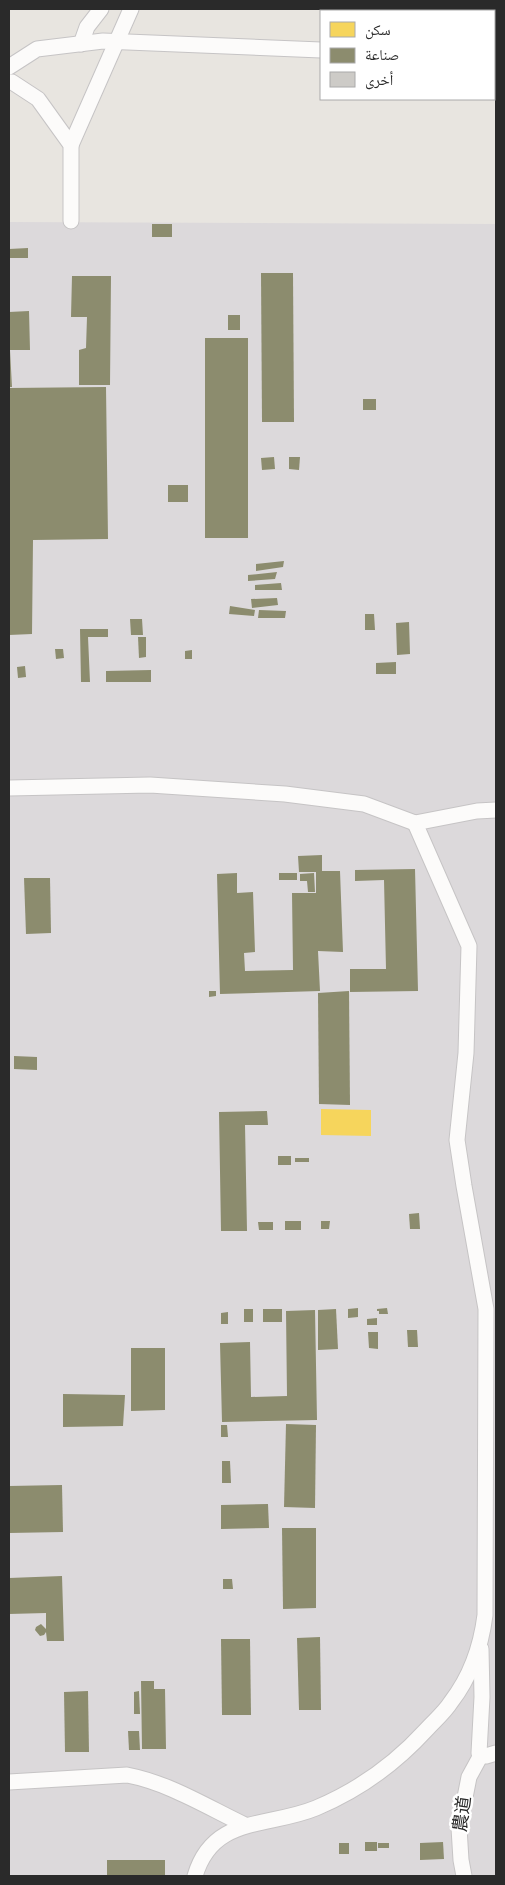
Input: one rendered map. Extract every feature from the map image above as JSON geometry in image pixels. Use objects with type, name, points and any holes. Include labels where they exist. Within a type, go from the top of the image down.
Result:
[{"type":"street","points":[[80,44],[87,27],[101,9]]},
{"type":"street","points":[[71,220],[72,145],[131,9]]},
{"type":"street","points":[[9,67],[36,49],[103,41],[320,50]]},
{"type":"street","points":[[9,82],[38,99],[72,145]]},
{"type":"street","points":[[9,788],[150,785],[285,794],[364,804],[415,823],[477,811],[496,810]]},
{"type":"street","points":[[195,1876],[200,1861],[211,1846],[226,1834],[245,1825],[276,1820],[313,1809],[355,1789],[382,1772],[412,1745],[451,1703],[468,1675],[480,1644],[485,1615],[486,1309],[457,1140],[466,1053],[469,946],[415,823]]},
{"type":"street","points":[[480,1644],[482,1688],[479,1753],[486,1756],[496,1753]]},
{"type":"street","name":"農道","points":[[464,1876],[459,1828],[469,1777],[481,1755]]},
{"type":"street","points":[[9,1782],[135,1777],[171,1789],[245,1825]]},
{"type":"shaded area","points":[[9,222],[496,224],[496,1876],[9,1876]]},
{"type":"building: سكن","points":[[321,1109],[371,1110],[371,1136],[321,1135]]},
{"type":"building: صناعة","points":[[152,224],[172,224],[172,237],[152,237]]},
{"type":"building: صناعة","points":[[28,248],[28,258],[9,258],[9,249]]},
{"type":"building: صناعة","points":[[261,273],[293,273],[294,422],[262,422]]},
{"type":"building: صناعة","points":[[72,276],[111,276],[110,385],[79,385],[79,350],[86,348],[87,317],[71,317]]},
{"type":"building: صناعة","points":[[29,311],[30,350],[10,350],[12,387],[9,387],[9,312]]},
{"type":"building: صناعة","points":[[228,315],[240,315],[240,330],[228,330]]},
{"type":"building: صناعة","points":[[205,338],[248,338],[248,538],[205,538]]},
{"type":"building: صناعة","points":[[106,387],[108,539],[33,540],[32,634],[9,635],[9,388]]},
{"type":"building: صناعة","points":[[363,399],[376,399],[376,410],[363,410]]},
{"type":"building: صناعة","points":[[274,457],[275,469],[262,470],[261,458]]},
{"type":"building: صناعة","points":[[289,457],[300,457],[299,470],[289,469]]},
{"type":"building: صناعة","points":[[168,485],[188,485],[188,502],[168,502]]},
{"type":"building: صناعة","points":[[284,561],[283,567],[256,571],[256,564]]},
{"type":"building: صناعة","points":[[277,572],[275,579],[248,581],[248,575]]},
{"type":"building: صناعة","points":[[281,583],[282,590],[255,590],[255,585]]},
{"type":"building: صناعة","points":[[277,598],[278,605],[252,608],[251,599]]},
{"type":"building: صناعة","points":[[230,606],[255,610],[254,616],[229,614]]},
{"type":"building: صناعة","points":[[259,610],[286,611],[285,618],[258,618]]},
{"type":"building: صناعة","points":[[365,614],[374,614],[375,630],[365,630]]},
{"type":"building: صناعة","points":[[130,619],[142,619],[143,635],[131,635]]},
{"type":"building: صناعة","points":[[409,622],[410,654],[397,655],[396,623]]},
{"type":"building: صناعة","points":[[80,629],[108,629],[108,637],[88,637],[90,682],[81,682]]},
{"type":"building: صناعة","points":[[138,637],[146,637],[146,657],[139,658]]},
{"type":"building: صناعة","points":[[55,649],[63,649],[64,658],[56,659]]},
{"type":"building: صناعة","points":[[192,650],[192,659],[185,659],[185,651]]},
{"type":"building: صناعة","points":[[396,662],[396,674],[376,674],[376,663]]},
{"type":"building: صناعة","points":[[25,666],[26,677],[18,678],[17,667]]},
{"type":"building: صناعة","points":[[151,670],[151,682],[106,682],[106,671]]},
{"type":"building: صناعة","points":[[322,855],[322,871],[340,871],[343,952],[318,951],[320,991],[220,994],[217,874],[237,873],[237,893],[253,892],[255,952],[244,953],[245,971],[293,970],[292,893],[316,893],[316,872],[299,872],[298,856]]},
{"type":"building: صناعة","points":[[415,869],[418,991],[350,992],[350,969],[386,969],[384,880],[355,881],[355,870]]},
{"type":"building: صناعة","points":[[279,873],[297,873],[297,880],[279,880]]},
{"type":"building: صناعة","points":[[314,873],[315,892],[308,892],[307,881],[300,881],[300,874]]},
{"type":"building: صناعة","points":[[24,878],[50,878],[51,933],[26,934]]},
{"type":"building: صناعة","points":[[209,991],[216,991],[216,996],[209,997]]},
{"type":"building: صناعة","points":[[349,991],[350,1105],[319,1104],[318,993]]},
{"type":"building: صناعة","points":[[14,1056],[37,1057],[37,1070],[14,1069]]},
{"type":"building: صناعة","points":[[267,1111],[268,1125],[245,1125],[247,1231],[221,1231],[219,1112]]},
{"type":"building: صناعة","points":[[278,1156],[291,1156],[291,1165],[278,1165]]},
{"type":"building: صناعة","points":[[295,1158],[309,1158],[309,1162],[295,1162]]},
{"type":"building: صناعة","points":[[419,1213],[420,1229],[410,1229],[409,1214]]},
{"type":"building: صناعة","points":[[285,1221],[301,1221],[301,1230],[285,1230]]},
{"type":"building: صناعة","points":[[321,1221],[330,1221],[329,1229],[321,1229]]},
{"type":"building: صناعة","points":[[258,1222],[273,1222],[273,1230],[259,1230]]},
{"type":"building: صناعة","points":[[358,1308],[358,1317],[348,1318],[348,1309]]},
{"type":"building: صناعة","points":[[387,1308],[388,1314],[379,1314],[379,1311],[377,1311],[377,1309]]},
{"type":"building: صناعة","points":[[244,1309],[253,1309],[253,1322],[244,1322]]},
{"type":"building: صناعة","points":[[263,1309],[282,1309],[282,1322],[263,1322]]},
{"type":"building: صناعة","points":[[336,1309],[338,1349],[318,1350],[318,1310]]},
{"type":"building: صناعة","points":[[315,1310],[317,1420],[222,1422],[220,1343],[250,1342],[251,1397],[287,1396],[286,1311]]},
{"type":"building: صناعة","points":[[228,1312],[228,1324],[221,1324],[221,1313]]},
{"type":"building: صناعة","points":[[377,1318],[377,1325],[367,1325],[367,1319]]},
{"type":"building: صناعة","points":[[407,1330],[417,1330],[418,1347],[408,1347]]},
{"type":"building: صناعة","points":[[368,1332],[378,1332],[378,1349],[369,1348]]},
{"type":"building: صناعة","points":[[131,1348],[165,1348],[165,1410],[131,1411]]},
{"type":"building: صناعة","points":[[63,1394],[125,1395],[123,1426],[63,1427]]},
{"type":"building: صناعة","points":[[286,1424],[316,1425],[315,1508],[284,1507]]},
{"type":"building: صناعة","points":[[221,1425],[227,1425],[228,1437],[221,1437]]},
{"type":"building: صناعة","points":[[222,1461],[230,1461],[231,1483],[222,1483]]},
{"type":"building: صناعة","points":[[62,1485],[63,1532],[9,1533],[9,1486]]},
{"type":"building: صناعة","points":[[268,1504],[269,1528],[221,1529],[221,1505]]},
{"type":"building: صناعة","points":[[282,1528],[316,1528],[316,1608],[283,1609]]},
{"type":"building: صناعة","points":[[62,1576],[64,1641],[47,1641],[46,1632],[40,1636],[35,1630],[41,1624],[46,1629],[46,1613],[9,1614],[9,1578]]},
{"type":"building: صناعة","points":[[223,1579],[232,1579],[233,1589],[223,1589]]},
{"type":"building: صناعة","points":[[320,1637],[321,1710],[299,1710],[297,1638]]},
{"type":"building: صناعة","points":[[221,1639],[250,1639],[251,1715],[222,1715]]},
{"type":"building: صناعة","points":[[141,1681],[154,1681],[154,1689],[165,1689],[166,1749],[142,1749]]},
{"type":"building: صناعة","points":[[88,1691],[89,1752],[65,1752],[64,1692]]},
{"type":"building: صناعة","points":[[139,1691],[140,1714],[134,1714],[134,1692]]},
{"type":"building: صناعة","points":[[128,1731],[139,1731],[140,1750],[129,1750]]},
{"type":"building: صناعة","points":[[365,1842],[377,1842],[377,1851],[365,1851]]},
{"type":"building: صناعة","points":[[443,1842],[444,1859],[420,1860],[420,1843]]},
{"type":"building: صناعة","points":[[339,1843],[349,1843],[349,1854],[339,1854]]},
{"type":"building: صناعة","points":[[378,1843],[389,1843],[389,1848],[378,1848]]},
{"type":"building: صناعة","points":[[107,1860],[165,1860],[165,1876],[107,1876]]},
{"type":"building: أخرى","points":[[457,9],[474,9],[474,10]]}]
